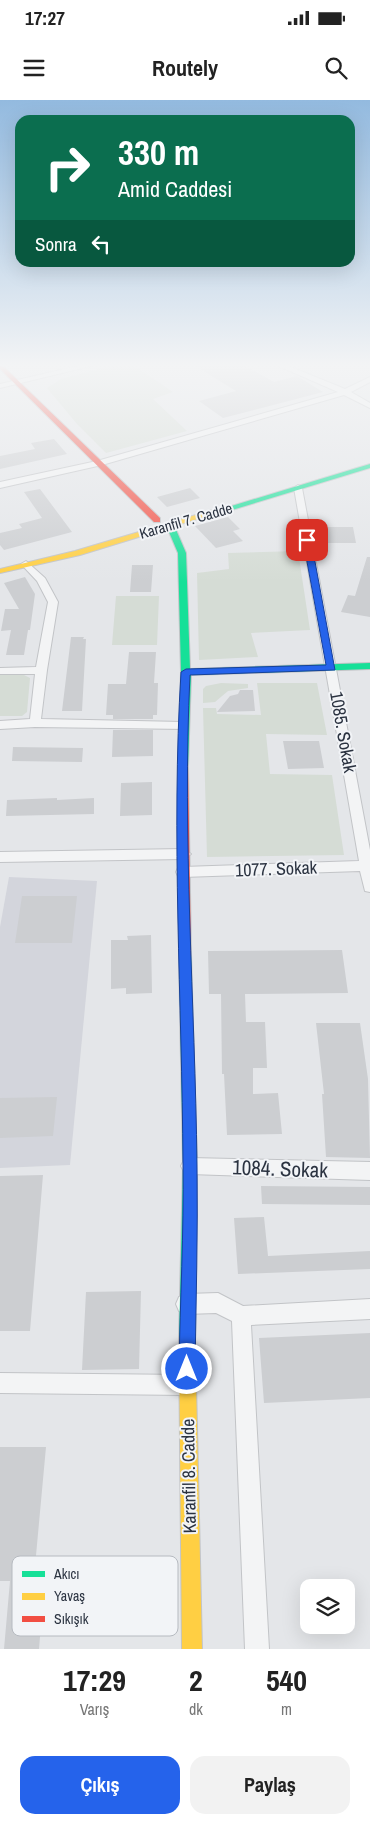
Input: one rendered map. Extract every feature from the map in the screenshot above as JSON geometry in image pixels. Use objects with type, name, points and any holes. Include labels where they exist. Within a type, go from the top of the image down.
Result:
[{"type":"street","points":[[73,437],[157,520]]},
{"type":"street","points":[[0,485],[99,462],[186,437]]},
{"type":"street","name":"Karanfil 7. Cadde","points":[[0,561],[157,520],[370,458]]},
{"type":"street","name":"Karanfil 7. Cadde","points":[[0,571],[77,553],[370,466]]},
{"type":"street","name":"1085. Sokak","points":[[298,488],[368,866],[370,887]]},
{"type":"street","name":"Karanfil 8. Cadde","points":[[170,525],[182,553],[186,672],[183,726],[183,872],[190,1166],[186,1304],[192,1649]]},
{"type":"street","points":[[26,564],[41,580],[53,602],[41,670],[35,723]]},
{"type":"street","points":[[186,672],[370,666]]},
{"type":"street","points":[[0,671],[41,670]]},
{"type":"street","points":[[0,725],[35,723],[183,726]]},
{"type":"street","points":[[0,857],[184,854]]},
{"type":"street","name":"1077. Sokak","points":[[183,872],[368,866]]},
{"type":"street","name":"1084. Sokak","points":[[190,1166],[370,1171]]},
{"type":"street","points":[[186,1304],[218,1303],[241,1316],[370,1309]]},
{"type":"street","points":[[241,1316],[257,1649]]},
{"type":"street","points":[[0,1383],[187,1385]]},
{"type":"shaded area","points":[[90,437],[164,437],[106,453]]},
{"type":"shaded area","points":[[298,551],[310,630],[251,633],[258,657],[199,660],[197,573],[229,569],[228,553]]},
{"type":"shaded area","points":[[116,596],[159,596],[157,645],[112,645]]},
{"type":"shaded area","points":[[22,674],[30,678],[27,712],[22,716],[0,716],[0,675]]},
{"type":"shaded area","points":[[221,683],[248,684],[248,688],[228,691],[215,702],[203,703],[203,689],[206,686]]},
{"type":"shaded area","points":[[257,683],[317,683],[327,735],[266,734],[270,774],[332,775],[344,855],[207,857],[203,708],[216,708],[217,714],[261,715]]},
{"type":"shaded area","points":[[9,877],[97,881],[70,1165],[0,1168],[0,927]]},
{"type":"building","points":[[54,439],[67,454],[0,469],[0,456],[35,449],[31,443]]},
{"type":"building","points":[[190,488],[200,498],[167,507],[157,497]]},
{"type":"building","points":[[40,489],[72,532],[4,550],[0,545],[0,533],[22,528],[19,524],[42,518],[24,492]]},
{"type":"building","points":[[228,517],[240,529],[233,531],[243,541],[216,548],[195,526]]},
{"type":"building","points":[[324,527],[353,527],[356,543],[327,543]]},
{"type":"building","points":[[367,557],[370,557],[370,617],[341,612],[348,595],[355,596]]},
{"type":"building","points":[[132,565],[153,565],[151,592],[130,592]]},
{"type":"building","points":[[25,577],[35,594],[24,655],[6,655],[11,630],[1,631],[5,609],[19,609],[4,583]]},
{"type":"building","points":[[71,637],[84,637],[83,639],[86,639],[82,711],[62,711]]},
{"type":"building","points":[[129,652],[156,652],[154,683],[158,683],[157,715],[153,715],[153,719],[113,719],[113,715],[106,715],[108,684],[126,684]]},
{"type":"building","points":[[240,690],[253,690],[255,711],[217,712],[230,696],[238,694]]},
{"type":"building","points":[[113,730],[153,730],[153,756],[112,757]]},
{"type":"building","points":[[283,741],[319,741],[324,768],[288,769]]},
{"type":"building","points":[[13,747],[83,748],[82,762],[12,761]]},
{"type":"building","points":[[152,782],[152,815],[120,816],[121,783]]},
{"type":"building","points":[[57,798],[57,800],[94,798],[94,814],[6,816],[7,800]]},
{"type":"building","points":[[22,896],[77,896],[72,943],[15,943]]},
{"type":"building","points":[[151,935],[152,993],[126,994],[126,988],[111,989],[111,940],[128,940],[127,936]]},
{"type":"building","points":[[342,950],[348,993],[245,994],[246,1022],[265,1022],[267,1068],[253,1068],[253,1094],[278,1093],[282,1134],[227,1135],[224,1074],[222,1074],[221,994],[209,994],[208,951]]},
{"type":"building","points":[[316,1023],[360,1023],[368,1079],[370,1158],[326,1157],[322,1094],[324,1094]]},
{"type":"building","points":[[57,1097],[53,1136],[0,1138],[0,1098]]},
{"type":"building","points":[[43,1175],[30,1331],[0,1331],[0,1176]]},
{"type":"building","points":[[261,1186],[370,1187],[370,1205],[262,1204]]},
{"type":"building","points":[[264,1217],[268,1256],[370,1251],[370,1269],[238,1274],[234,1218]]},
{"type":"building","points":[[141,1291],[139,1369],[82,1370],[86,1292]]},
{"type":"building","points":[[370,1333],[370,1398],[264,1403],[259,1338]]},
{"type":"building","points":[[0,1447],[46,1447],[36,1556],[12,1556],[12,1636],[40,1636],[39,1649],[4,1649],[10,1581],[0,1581]]},
{"type":"traffic: fast","points":[[229,508],[370,466]]},
{"type":"traffic: fast","points":[[170,525],[182,553],[186,672],[183,766]]},
{"type":"traffic: fast","points":[[186,672],[370,666]]},
{"type":"traffic: fast","points":[[185,955],[190,1166],[187,1339]]},
{"type":"traffic: slow","points":[[0,571],[77,553],[229,508]]},
{"type":"traffic: slow","points":[[187,1339],[192,1649]]},
{"type":"traffic: jam","points":[[73,437],[157,520]]},
{"type":"traffic: jam","points":[[183,766],[185,955]]},
{"type":"route","points":[[187,1369],[186,1304],[190,1166],[183,872],[183,726],[186,672],[331,668],[307,540]]}]
